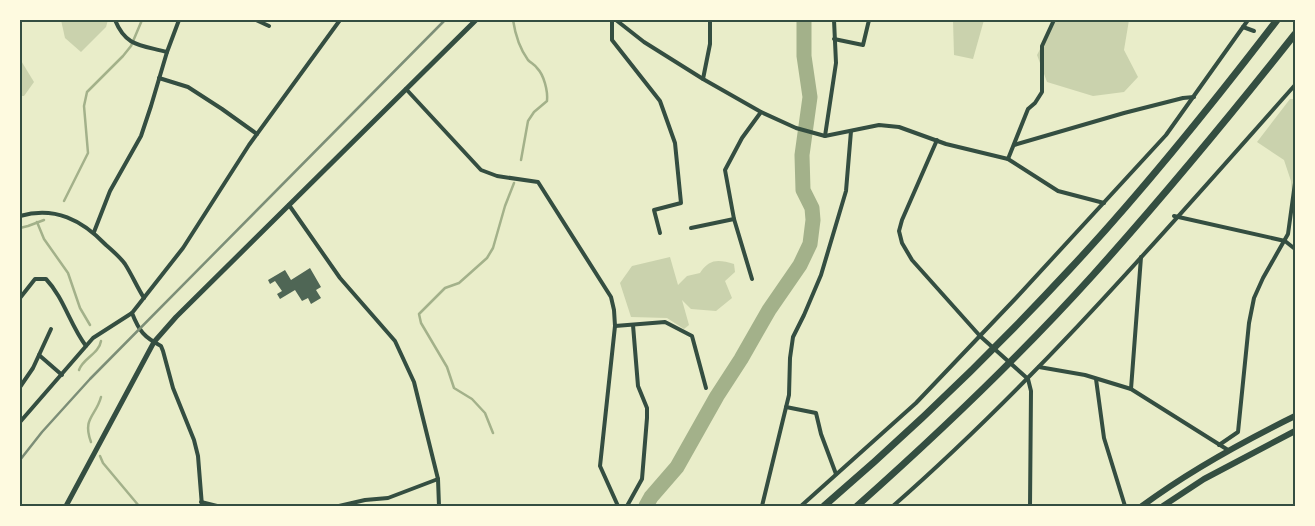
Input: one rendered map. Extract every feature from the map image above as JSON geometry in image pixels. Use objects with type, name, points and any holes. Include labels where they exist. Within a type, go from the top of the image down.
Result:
[{"type":"highway","points":[[824,506],[909,430],[1018,325],[1104,232],[1199,119],[1277,20]]},
{"type":"highway","points":[[857,506],[989,383],[1092,276],[1175,181],[1295,34]]},
{"type":"highway","points":[[1142,506],[1165,488],[1228,450],[1295,416]]},
{"type":"highway","points":[[1163,506],[1204,479],[1295,432]]},
{"type":"main road","points":[[66,506],[154,342],[176,317],[476,20]]},
{"type":"street","points":[[115,20],[121,33],[129,41],[167,52]]},
{"type":"street","points":[[94,232],[110,191],[141,136],[179,20]]},
{"type":"street","points":[[256,20],[269,26]]},
{"type":"street","points":[[20,422],[93,338],[132,312],[144,298],[182,248],[257,134],[340,20]]},
{"type":"street","points":[[614,20],[644,42],[703,79],[761,112],[796,128],[825,136],[879,125],[890,125],[946,144],[1008,159],[1058,191],[1104,203]]},
{"type":"street","points":[[614,20],[612,40],[660,101],[675,143],[681,203],[654,210],[660,233]]},
{"type":"street","points":[[703,79],[710,44],[710,20]]},
{"type":"street","points":[[825,136],[836,63],[834,20]]},
{"type":"street","points":[[834,39],[863,45],[869,20]]},
{"type":"street","points":[[1008,159],[1028,109],[1036,103],[1042,92],[1042,46],[1054,20]]},
{"type":"street","points":[[801,506],[916,403],[1104,203],[1166,135],[1248,20]]},
{"type":"street","points":[[1243,27],[1254,31]]},
{"type":"street","points":[[159,78],[188,87],[257,134]]},
{"type":"street","points":[[893,506],[944,461],[1028,379],[1141,257],[1295,85]]},
{"type":"street","points":[[406,89],[481,170],[497,176],[538,182],[611,297],[615,326],[600,466],[618,506]]},
{"type":"street","points":[[1014,145],[1124,113],[1194,97]]},
{"type":"street","points":[[752,279],[734,220],[725,170],[742,138],[761,112]]},
{"type":"street","points":[[762,506],[789,395],[790,358],[793,337],[821,275],[846,191],[851,131]]},
{"type":"street","points":[[937,140],[902,220],[899,231],[902,243],[912,260],[980,336],[1028,379],[1031,392],[1030,506]]},
{"type":"street","points":[[1219,445],[1238,432],[1249,323],[1254,298],[1288,234],[1295,183]]},
{"type":"street","points":[[290,205],[340,278],[395,341],[414,382],[438,478],[438,506]]},
{"type":"street","points":[[20,216],[37,212],[48,212],[78,222],[94,232],[126,265],[144,298]]},
{"type":"street","points":[[1176,216],[1285,241],[1295,249]]},
{"type":"street","points":[[690,228],[734,220]]},
{"type":"street","points":[[1131,389],[1141,257]]},
{"type":"street","points":[[20,298],[35,279],[46,279],[55,288],[76,332],[86,346]]},
{"type":"street","points":[[132,312],[136,324],[147,338],[161,346],[173,388],[194,440],[198,456],[202,504],[217,506]]},
{"type":"street","points":[[615,326],[665,322],[692,336],[706,388]]},
{"type":"street","points":[[627,506],[642,479],[647,418],[647,408],[638,386],[633,325]]},
{"type":"street","points":[[20,387],[33,368],[50,329]]},
{"type":"street","points":[[39,355],[62,375]]},
{"type":"street","points":[[1039,367],[1096,379],[1131,389],[1228,450]]},
{"type":"street","points":[[1096,379],[1104,438],[1125,506]]},
{"type":"street","points":[[786,407],[816,413],[821,434],[836,474]]},
{"type":"street","points":[[339,506],[365,500],[388,498],[438,478]]},
{"type":"green space","points":[[61,20],[108,20],[106,27],[81,52],[65,38]]},
{"type":"green space","points":[[953,20],[984,20],[973,59],[954,55]]},
{"type":"green space","points":[[1055,20],[1129,20],[1124,50],[1138,77],[1124,92],[1093,96],[1047,82],[1037,55]]},
{"type":"green space","points":[[20,59],[34,82],[24,96],[20,96]]},
{"type":"green space","points":[[1290,99],[1295,99],[1295,237],[1291,181],[1284,160],[1257,142]]},
{"type":"green space","points":[[670,257],[678,285],[687,276],[700,273],[707,265],[715,261],[734,264],[735,272],[725,281],[732,298],[716,311],[691,309],[682,300],[689,325],[684,329],[667,318],[631,317],[620,283],[632,266]]},
{"type":"building","points":[[310,268],[321,287],[316,290],[321,298],[311,304],[308,298],[302,301],[295,290],[280,299],[277,294],[282,291],[275,281],[270,284],[268,280],[285,270],[291,280]]},
{"type":"waterway","points":[[64,201],[88,153],[84,106],[87,92],[131,46],[142,20]]},
{"type":"waterway","points":[[513,20],[523,51],[528,60],[542,75],[547,97],[547,101],[534,112],[528,121],[521,160]]},
{"type":"waterway","points":[[646,506],[651,497],[677,467],[769,310],[800,265],[810,244],[813,220],[812,208],[803,190],[802,155],[810,97],[804,56],[804,20]]},
{"type":"waterway","points":[[493,433],[485,413],[472,399],[454,388],[447,367],[421,323],[419,314],[445,288],[459,283],[487,258],[493,248],[514,183]]},
{"type":"waterway","points":[[20,228],[44,220]]},
{"type":"waterway","points":[[37,222],[44,239],[68,273],[80,308],[90,325]]},
{"type":"waterway","points":[[79,370],[97,349],[101,341]]},
{"type":"waterway","points":[[91,442],[88,428],[89,422],[101,397]]},
{"type":"waterway","points":[[100,456],[103,463],[139,506]]},
{"type":"railway","points":[[20,460],[42,432],[90,379],[445,20]]}]
